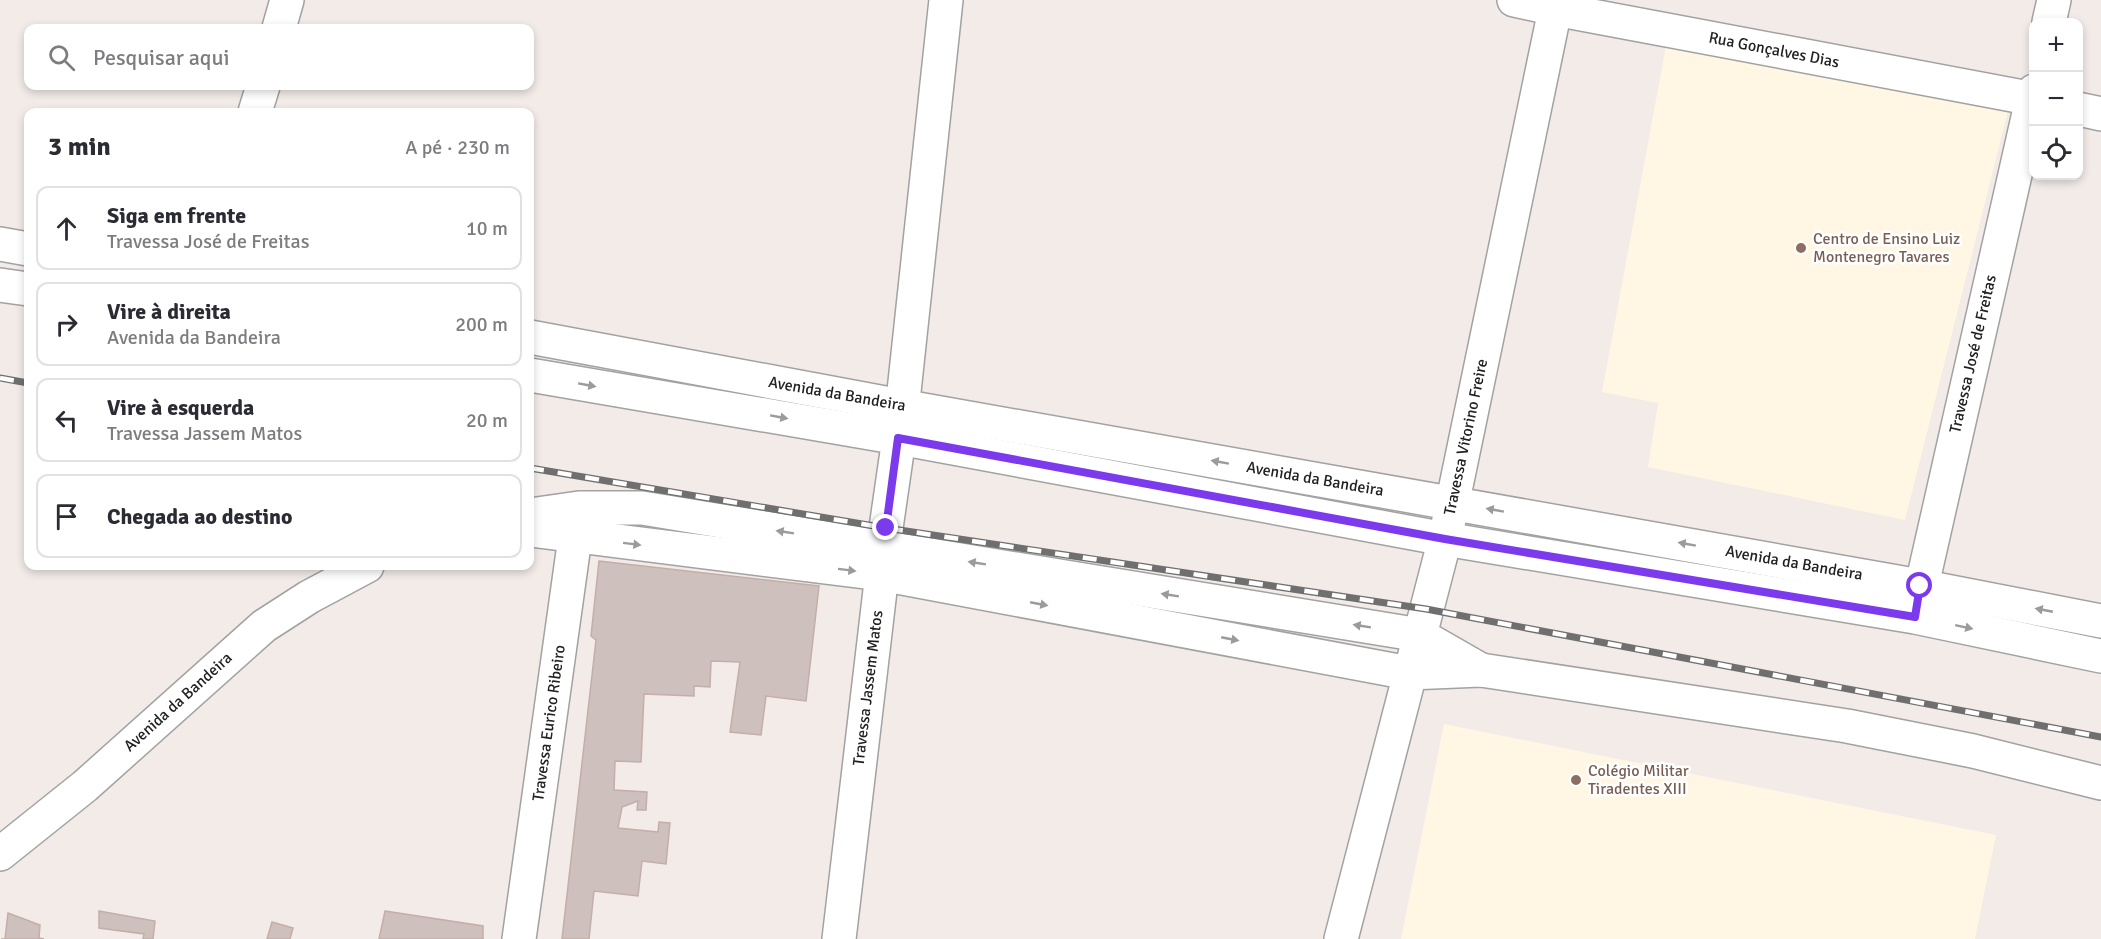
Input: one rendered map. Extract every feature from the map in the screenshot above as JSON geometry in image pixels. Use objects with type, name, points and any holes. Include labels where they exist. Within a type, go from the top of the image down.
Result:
[{"type":"street","points":[[280,24],[287,0]]},
{"type":"street","name":"Travessa Jassem Matos","points":[[839,939],[900,422],[946,0]]},
{"type":"street","name":"Rua Gonçalves Dias","points":[[1514,0],[1556,5],[2029,95]]},
{"type":"street","points":[[2050,18],[2054,0]]},
{"type":"street","name":"Travessa Vitorino Freire","points":[[1341,939],[1445,539],[1556,5]]},
{"type":"street","points":[[256,108],[262,90]]},
{"type":"street","points":[[2083,110],[2101,114]]},
{"type":"street","name":"Travessa José de Freitas","points":[[1918,602],[2029,114]]},
{"type":"street","points":[[0,244],[24,248]]},
{"type":"street","points":[[0,285],[24,288]]},
{"type":"street","name":"Avenida da Bandeira","points":[[534,339],[900,422],[1445,539],[1918,602],[2101,621]]},
{"type":"street","name":"Avenida da Bandeira","points":[[534,376],[900,422],[1452,503],[1918,602],[2101,656]]},
{"type":"street","points":[[534,516],[1420,635],[1481,670]]},
{"type":"street","points":[[534,529],[577,523]]},
{"type":"street","name":"Travessa Eurico Ribeiro","points":[[519,939],[577,523]]},
{"type":"street","points":[[883,561],[1409,673],[1481,670],[1847,726],[1973,751],[2101,783]]},
{"type":"street","name":"Avenida da Bandeira","points":[[0,854],[85,786],[264,626],[309,597],[360,570]]},
{"type":"shaded area","name":"Centro de Ensino Luiz Montenegro Tavares","points":[[1668,35],[2010,103],[1905,520],[1648,467],[1658,403],[1602,392]]},
{"type":"shaded area","name":"Colégio Militar Tiradentes XIII","points":[[1444,724],[1996,835],[1975,939],[1401,939]]},
{"type":"building","points":[[599,561],[819,586],[806,701],[766,696],[761,735],[730,732],[740,662],[711,661],[710,687],[694,686],[694,696],[644,694],[641,762],[615,761],[614,790],[647,792],[646,810],[637,810],[638,801],[622,807],[618,828],[658,832],[659,822],[670,823],[666,864],[642,861],[638,896],[594,891],[589,939],[562,939],[596,640],[591,636]]},
{"type":"building","points":[[99,911],[155,921],[153,939],[143,939],[144,934],[99,928]]},
{"type":"building","points":[[385,911],[483,926],[483,939],[379,939]]},
{"type":"building","points":[[8,913],[40,925],[39,938],[44,939],[5,939]]},
{"type":"building","points":[[272,922],[293,928],[290,939],[267,939]]},
{"type":"railway","points":[[0,378],[24,382]]},
{"type":"railway","points":[[534,469],[886,528],[1426,609],[2101,737]]},
{"type":"place","name":"Centro de Ensino Luiz Montenegro Tavares","points":[[1801,248]]},
{"type":"place","name":"Colégio Militar Tiradentes XIII","points":[[1576,780]]},
{"type":"route","points":[[886,528],[898,438],[1445,539],[1915,617],[1920,586]]}]
